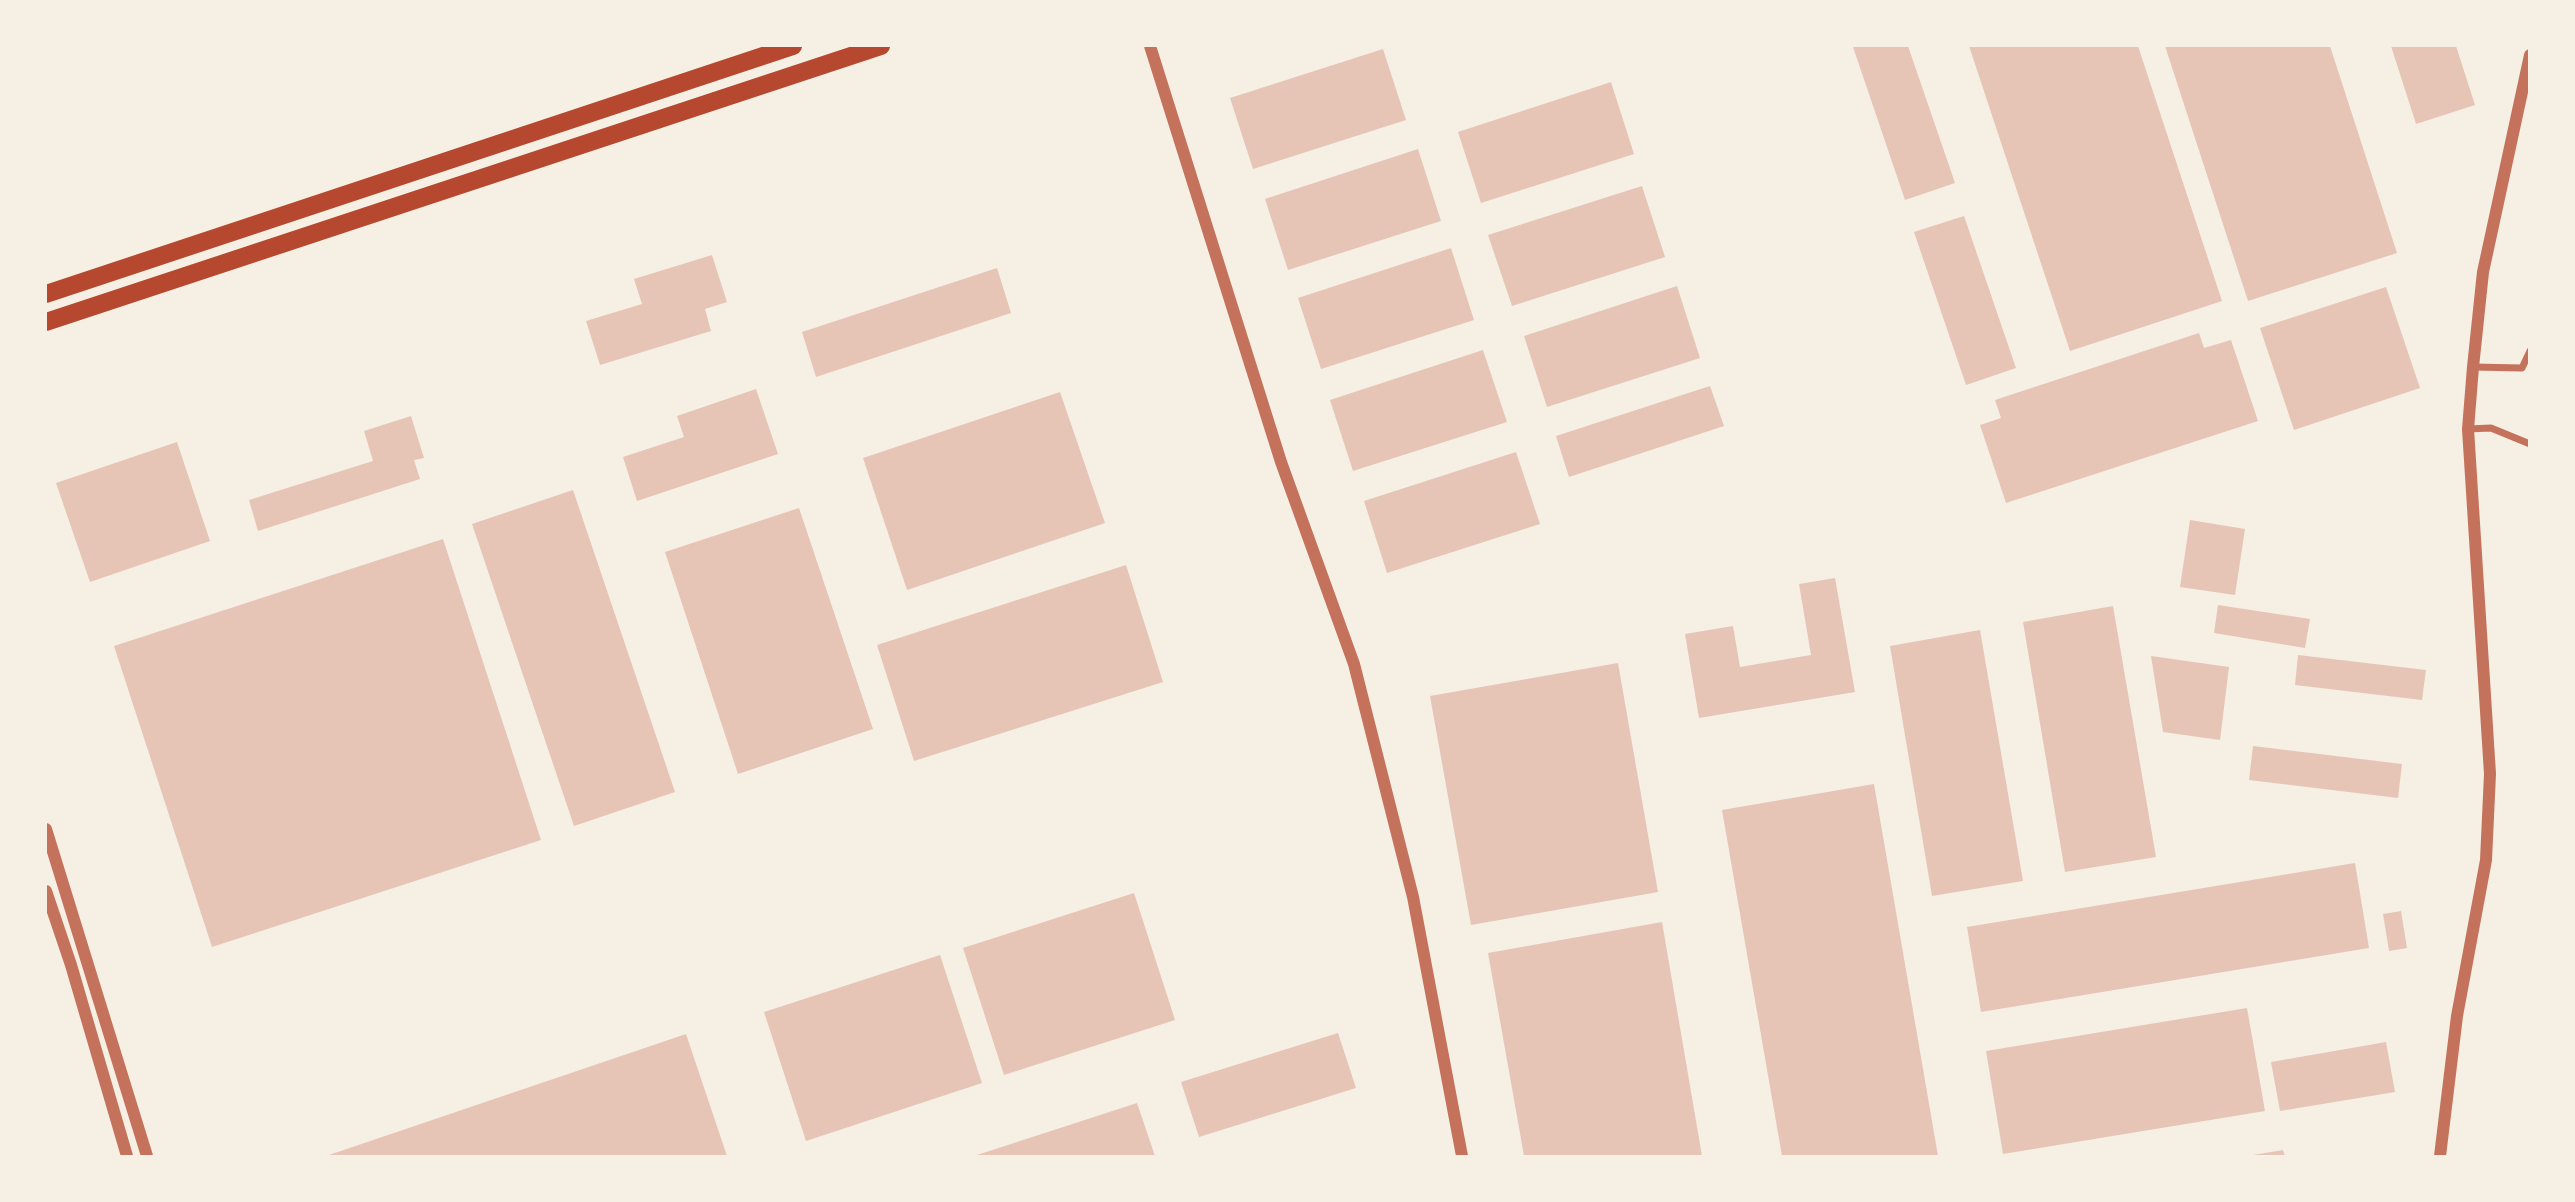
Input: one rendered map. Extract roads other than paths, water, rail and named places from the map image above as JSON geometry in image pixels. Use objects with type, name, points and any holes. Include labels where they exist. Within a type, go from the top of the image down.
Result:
[{"type":"main road","points":[[46,293],[793,46]]},
{"type":"main road","points":[[46,322],[881,46]]},
{"type":"street","points":[[1150,46],[1281,462],[1354,664],[1413,897],[1462,1157]]},
{"type":"street","points":[[2440,1157],[2457,1016],[2486,860],[2490,774],[2468,429],[2473,367],[2483,272],[2529,55]]},
{"type":"street","points":[[2473,367],[2522,368],[2529,351]]},
{"type":"street","points":[[2468,429],[2491,428],[2529,444]]},
{"type":"street","points":[[46,829],[147,1157]]},
{"type":"street","points":[[46,891],[71,965],[127,1157]]}]
